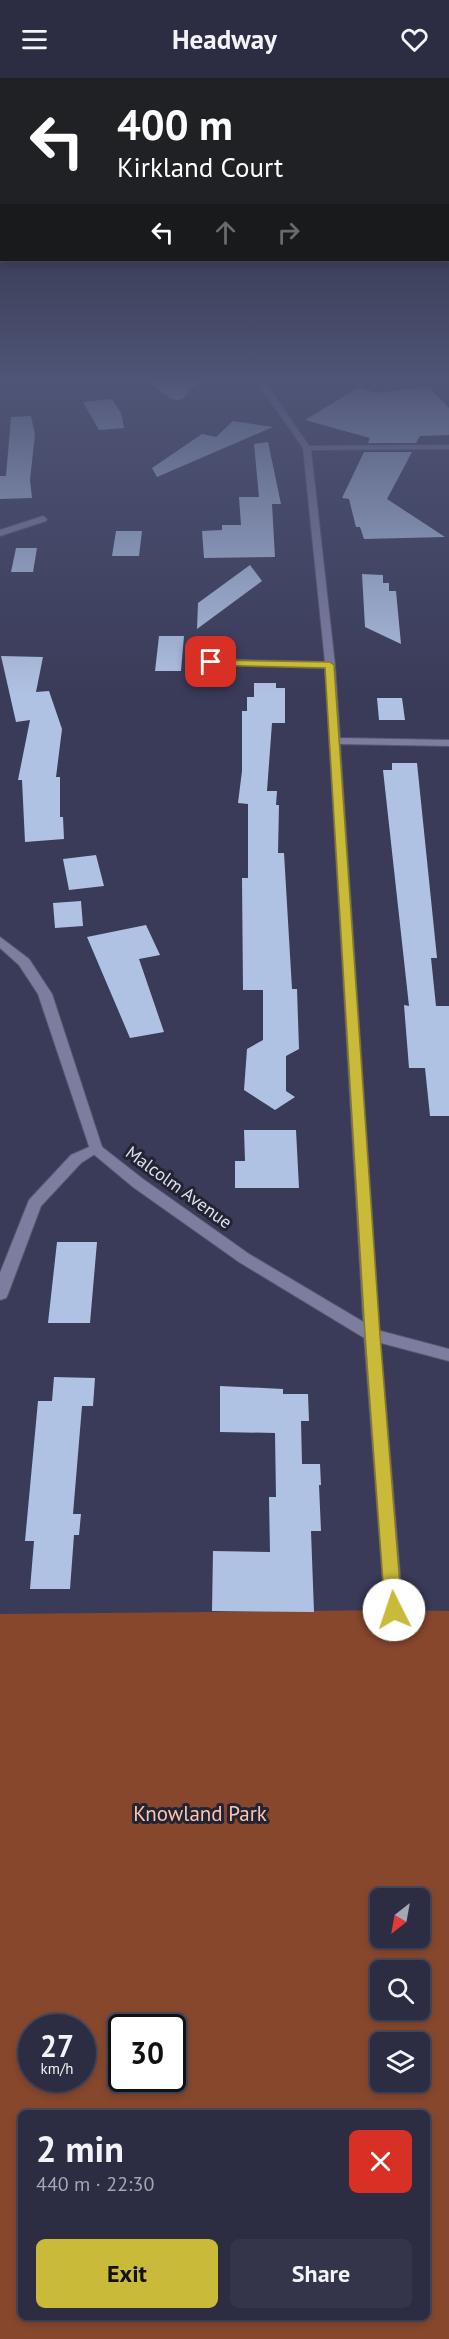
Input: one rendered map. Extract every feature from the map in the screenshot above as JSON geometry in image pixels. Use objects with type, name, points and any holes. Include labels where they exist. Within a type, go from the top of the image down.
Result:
[{"type":"street","points":[[311,485],[330,665],[372,1335],[394,1610]]},
{"type":"street","points":[[0,533],[43,519]]},
{"type":"street","points":[[211,662],[330,665]]},
{"type":"street","points":[[335,741],[449,743]]},
{"type":"street","points":[[0,941],[24,962],[45,994],[96,1149],[76,1159],[34,1204],[0,1294]]},
{"type":"street","name":"Malcolm Avenue","points":[[96,1149],[138,1184],[244,1258],[372,1335],[449,1355]]},
{"type":"green space","name":"Knowland Park","points":[[449,1611],[449,2339],[0,2339],[0,1614]]},
{"type":"building","points":[[0,485],[31,485],[32,498],[0,499]]},
{"type":"building","points":[[258,485],[277,485],[281,504],[272,504],[275,557],[204,558],[202,531],[222,530],[222,525],[241,525],[239,497],[259,497]]},
{"type":"building","points":[[348,485],[395,485],[387,499],[445,537],[364,539],[360,527],[356,527],[349,499],[342,498]]},
{"type":"building","points":[[116,531],[142,531],[139,556],[112,556]]},
{"type":"building","points":[[16,548],[37,548],[33,572],[11,572]]},
{"type":"building","points":[[250,565],[262,581],[197,629],[198,603]]},
{"type":"building","points":[[362,574],[383,575],[383,583],[389,583],[389,591],[396,591],[401,644],[365,627]]},
{"type":"building","points":[[159,636],[184,636],[181,671],[155,671]]},
{"type":"building","points":[[1,656],[43,657],[36,692],[49,691],[62,729],[56,777],[60,777],[60,817],[63,817],[64,839],[25,842],[22,780],[18,780],[30,720],[16,722]]},
{"type":"building","points":[[254,683],[276,683],[276,688],[285,688],[285,723],[272,723],[267,791],[277,791],[276,805],[279,805],[278,853],[284,853],[292,989],[297,989],[299,1049],[286,1056],[286,1091],[295,1097],[275,1110],[244,1090],[247,1049],[263,1040],[263,990],[243,990],[242,878],[248,878],[248,804],[238,803],[242,771],[242,711],[247,711],[247,697],[254,697]]},
{"type":"building","points":[[377,698],[402,698],[405,720],[379,720]]},
{"type":"building","points":[[392,763],[417,763],[437,958],[431,958],[436,1006],[449,1006],[449,1116],[430,1116],[425,1068],[409,1068],[404,1005],[409,1006],[383,770],[392,770]]},
{"type":"building","points":[[96,855],[104,886],[69,890],[63,859]]},
{"type":"building","points":[[81,901],[83,926],[55,928],[53,903]]},
{"type":"building","points":[[146,925],[160,955],[139,959],[164,1032],[130,1038],[87,937]]},
{"type":"building","points":[[244,1130],[296,1130],[299,1188],[235,1188],[235,1161],[245,1161]]},
{"type":"building","points":[[57,1242],[97,1242],[90,1323],[48,1323]]},
{"type":"building","points":[[54,1377],[95,1378],[93,1406],[82,1406],[73,1514],[81,1514],[79,1535],[74,1535],[70,1589],[30,1589],[34,1541],[25,1541],[38,1401],[52,1401]]},
{"type":"building","points":[[220,1386],[283,1389],[283,1394],[308,1394],[309,1421],[301,1421],[302,1464],[320,1464],[321,1485],[319,1485],[321,1531],[311,1531],[314,1612],[212,1611],[213,1551],[270,1552],[269,1497],[276,1497],[275,1433],[220,1432]]},
{"type":"route","points":[[211,662],[330,665],[372,1335],[394,1610]]}]
